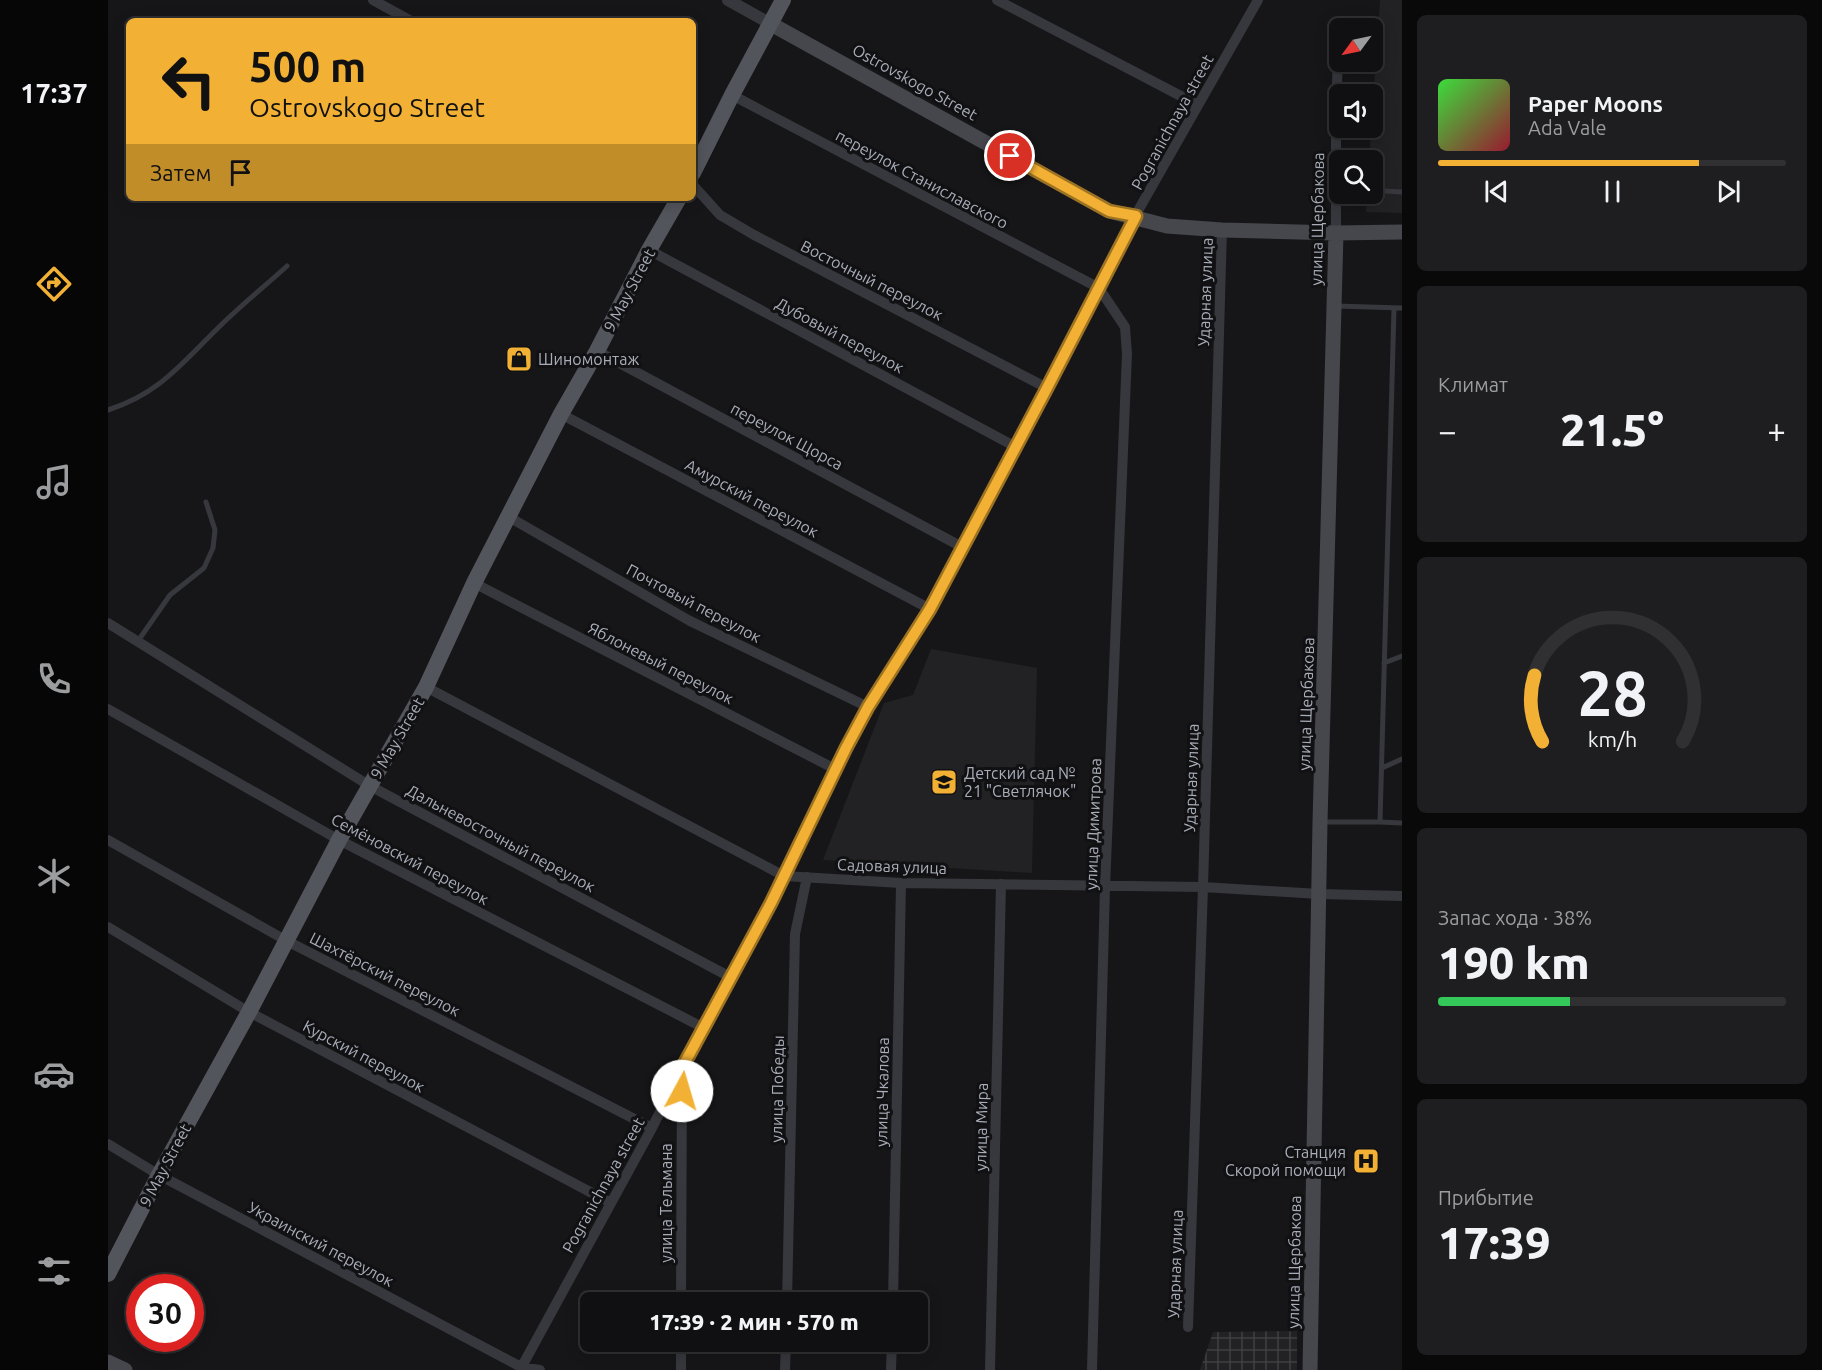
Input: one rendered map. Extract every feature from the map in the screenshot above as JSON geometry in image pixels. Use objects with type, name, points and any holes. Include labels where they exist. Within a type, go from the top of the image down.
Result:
[{"type":"main road","points":[[696,167],[783,0]]},
{"type":"main road","name":"Ostrovskogo Street","points":[[771,24],[1109,211],[1136,216],[1167,226],[1222,230],[1402,232]]},
{"type":"main road","name":"9 May Street","points":[[108,1274],[339,840],[426,687],[474,583],[561,414],[677,201]]},
{"type":"main road","name":"улица Щербакова","points":[[1310,1370],[1320,822],[1336,233]]},
{"type":"main road","points":[[108,1362],[125,1370]]},
{"type":"street","points":[[374,0],[406,18]]},
{"type":"street","name":"Ostrovskogo Street","points":[[728,0],[771,24]]},
{"type":"street","points":[[997,0],[1198,105]]},
{"type":"street","name":"Pogranichnaya street","points":[[520,1368],[652,1128],[702,1027],[732,978],[868,707],[930,609],[1136,216],[1257,0]]},
{"type":"street","name":"улица Щербакова","points":[[1336,233],[1338,72]]},
{"type":"street","name":"переулок Станиславского","points":[[732,95],[1099,288]]},
{"type":"street","name":"Восточный переулок","points":[[696,188],[720,215],[754,235],[1047,388]]},
{"type":"street","name":"Ударная улица","points":[[1188,1326],[1222,230]]},
{"type":"street","name":"Дубовый переулок","points":[[649,250],[1016,447]]},
{"type":"street","name":"улица Димитрова","points":[[1092,1370],[1105,886],[1127,354],[1125,327],[1099,288]]},
{"type":"street","name":"переулок Щорса","points":[[597,351],[962,547]]},
{"type":"street","name":"Амурский переулок","points":[[561,414],[930,609]]},
{"type":"street","name":"Почтовый переулок","points":[[509,517],[690,621],[868,707]]},
{"type":"street","name":"Яблоневый переулок","points":[[474,583],[835,769]]},
{"type":"street","name":"Дальневосточный переулок","points":[[108,623],[370,786],[732,978]]},
{"type":"street","name":"Садовая улица","points":[[426,687],[784,876],[901,883],[1203,887],[1402,896]]},
{"type":"street","name":"Семёновский переулок","points":[[108,709],[339,840],[702,1027]]},
{"type":"street","name":"Шахтёрский переулок","points":[[108,840],[287,940],[652,1128]]},
{"type":"street","name":"улица Победы","points":[[787,1292],[795,934],[807,877]]},
{"type":"street","name":"улица Чкалова","points":[[893,1292],[901,883]]},
{"type":"street","name":"улица Мира","points":[[990,1370],[1001,884]]},
{"type":"street","name":"Курский переулок","points":[[108,927],[249,1012],[611,1203]]},
{"type":"street","name":"улица Тельмана","points":[[681,1292],[682,1068]]},
{"type":"street","name":"Украинский переулок","points":[[108,1144],[159,1175],[520,1368],[540,1370]]},
{"type":"street","points":[[681,1352],[681,1370]]},
{"type":"street","points":[[785,1370],[786,1352]]},
{"type":"street","points":[[891,1370],[892,1352]]},
{"type":"lane","points":[[1386,191],[1402,192]]},
{"type":"lane","points":[[108,410],[143,396],[160,385],[220,326],[287,266]]},
{"type":"lane","points":[[1334,306],[1402,308]]},
{"type":"lane","points":[[1380,822],[1394,308]]},
{"type":"lane","points":[[138,641],[170,595],[204,568],[213,548],[215,530],[206,502]]},
{"type":"lane","points":[[1384,663],[1402,656]]},
{"type":"lane","points":[[1382,768],[1402,759]]},
{"type":"lane","points":[[1320,822],[1402,823]]},
{"type":"shaded area","points":[[1380,0],[1402,0],[1402,213],[1366,212],[1366,204],[1383,204],[1383,150],[1370,150],[1371,138],[1383,138],[1383,84],[1374,84],[1375,72],[1383,72],[1383,18],[1379,18]]},
{"type":"shaded area","name":"Детский сад № 21 \"Светлячок\"","points":[[931,649],[1037,668],[1032,873],[823,860],[884,703],[913,695]]},
{"type":"shaded area","points":[[1297,1331],[1297,1370],[1200,1370],[1213,1332]]},
{"type":"place","name":"Шиномонтаж","points":[[519,359]]},
{"type":"place","name":"Детский сад № 21 \"Светлячок\"","points":[[944,782]]},
{"type":"place","name":"Станция Скорой помощи","points":[[1366,1161]]},
{"type":"route","points":[[682,1091],[682,1068],[702,1027],[732,978],[771,903],[835,769],[868,707],[930,609],[1136,216],[1109,211],[1010,156]]}]
